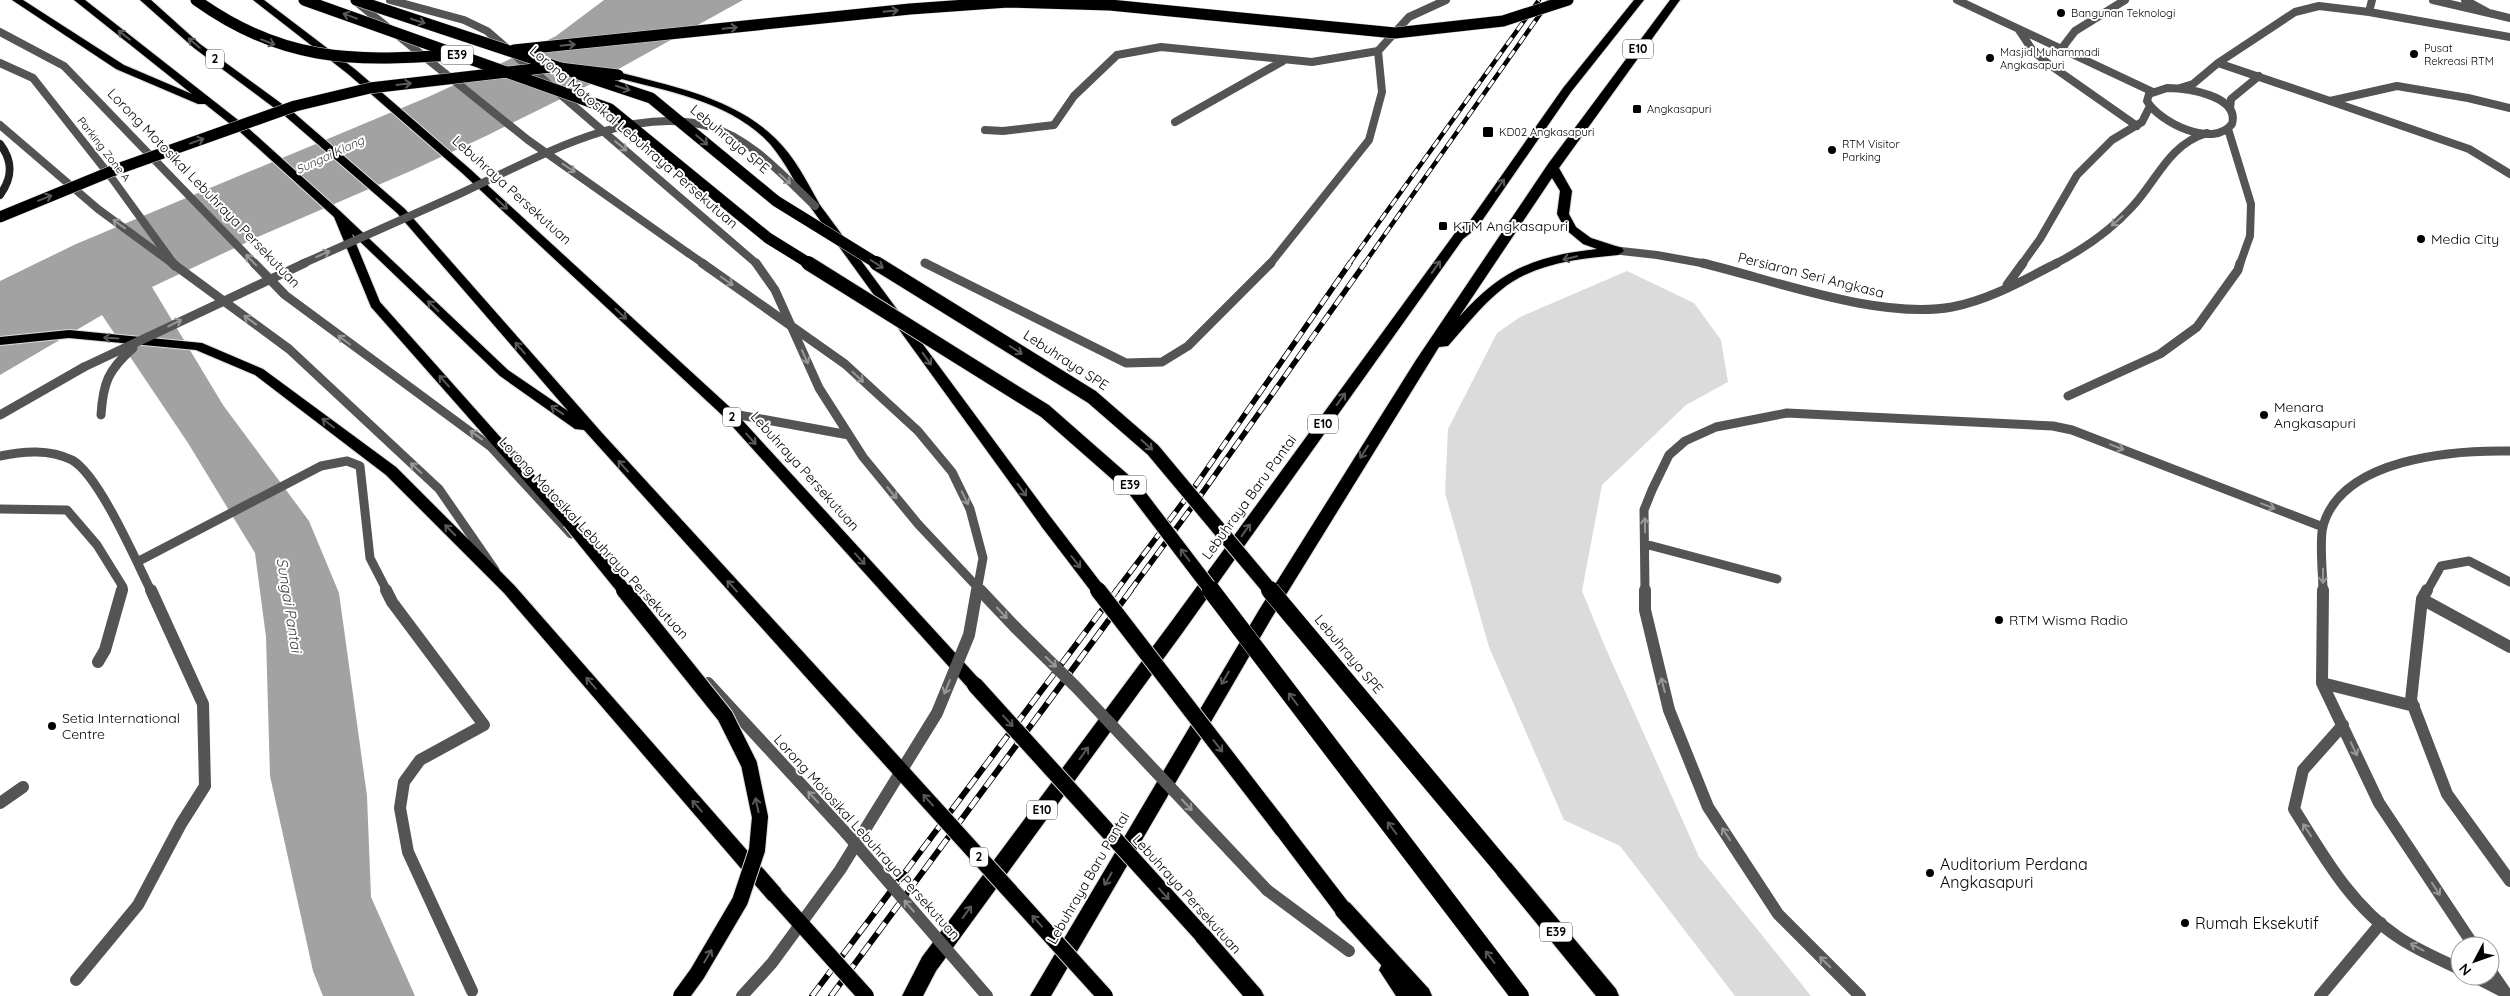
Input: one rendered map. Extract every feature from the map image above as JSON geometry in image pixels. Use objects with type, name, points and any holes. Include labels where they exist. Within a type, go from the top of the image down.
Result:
[{"type":"highway","points":[[17,0],[120,67],[218,109]]},
{"type":"highway","points":[[79,0],[243,129],[336,213],[504,373],[598,437]]},
{"type":"highway","name":"2","points":[[145,0],[197,46],[289,114],[401,211],[598,437],[1105,996]]},
{"type":"highway","points":[[196,0],[216,16],[242,32],[279,46],[315,54],[376,59],[508,51],[910,9],[1008,2],[1110,5],[1395,34],[1503,21],[1568,0]]},
{"type":"highway","name":"E39","points":[[304,0],[610,109],[768,238],[1045,411],[1135,490],[1520,996]]},
{"type":"highway","name":"Lebuhraya SPE","points":[[355,0],[651,98],[776,202],[1092,397],[1152,450],[1504,869],[1608,996]]},
{"type":"highway","name":"Lebuhraya Baru Pantai","points":[[912,996],[929,964],[1177,627],[1458,236],[1472,225],[1567,90],[1639,0]]},
{"type":"highway","name":"Lebuhraya Baru Pantai","points":[[1040,996],[1250,636],[1409,380],[1552,167],[1675,0]]},
{"type":"highway","name":"Lebuhraya Persekutuan","points":[[261,2],[352,72],[466,171],[728,413],[1202,935],[1255,996]]},
{"type":"highway","points":[[0,217],[112,171],[295,106],[370,88],[551,67],[618,75],[681,92],[724,108],[756,126],[788,158],[815,206],[1047,523],[1343,908],[1407,996]]},
{"type":"highway","points":[[1552,167],[1566,191],[1563,214],[1571,229],[1587,241],[1618,251]]},
{"type":"highway","points":[[336,213],[375,304],[569,522],[725,716],[748,764],[760,817],[757,850],[740,901],[697,974],[681,996]]},
{"type":"highway","points":[[1409,380],[1482,301],[1515,275],[1581,254],[1618,251]]},
{"type":"highway","points":[[0,341],[69,334],[198,346],[259,372],[391,471],[509,589],[775,895],[866,996]]},
{"type":"highway","points":[[1343,908],[1422,996]]},
{"type":"main road","points":[[0,144],[10,158],[12,173],[0,195]]},
{"type":"street","points":[[355,0],[528,140],[844,364],[918,431],[952,472],[970,509],[984,558],[969,635],[937,713],[840,870],[772,963],[742,996]]},
{"type":"street","name":"Lorong Motosikal Lebuhraya Persekutuan","points":[[390,0],[464,20],[487,31],[754,260],[775,290],[819,388],[863,456],[918,524],[1016,628],[1076,687],[1267,890],[1349,951]]},
{"type":"street","points":[[984,130],[1004,131],[1054,125],[1074,96],[1117,56],[1161,46],[1312,62],[1378,51],[1410,16],[1446,0]]},
{"type":"street","points":[[1957,0],[2153,92]]},
{"type":"street","points":[[2062,48],[2075,31],[2125,0]]},
{"type":"street","points":[[2369,12],[2372,0]]},
{"type":"street","points":[[2433,0],[2510,18]]},
{"type":"street","points":[[2465,0],[2489,13]]},
{"type":"street","points":[[2180,88],[2193,84],[2218,63],[2295,12],[2319,6],[2369,12],[2510,38]]},
{"type":"street","points":[[2018,29],[2033,51],[2137,126]]},
{"type":"street","name":"Lorong Motosikal Lebuhraya Persekutuan","points":[[0,32],[64,66],[285,295],[391,375],[492,447],[846,833],[987,996]]},
{"type":"street","points":[[925,263],[1126,362],[1162,362],[1188,346],[1269,265],[1368,140],[1382,92],[1378,51]]},
{"type":"street","points":[[1175,122],[1284,60]]},
{"type":"street","name":"Parking Zone A","points":[[0,63],[33,78],[111,177],[176,266]]},
{"type":"street","points":[[2218,63],[2469,149],[2510,174]]},
{"type":"street","points":[[2230,109],[2231,99],[2259,76]]},
{"type":"street","points":[[2330,102],[2358,93],[2397,86],[2468,98],[2510,108]]},
{"type":"street","points":[[2006,286],[2071,256],[2096,240],[2134,205],[2148,184],[2187,141],[2207,133],[2228,129],[2233,124],[2234,117],[2230,109],[2209,95],[2180,88],[2167,88],[2153,92],[2146,101],[2149,108],[2156,115],[2172,125],[2207,133]]},
{"type":"street","points":[[2006,286],[2040,239],[2077,175],[2112,140],[2137,126],[2149,108]]},
{"type":"street","points":[[0,415],[84,367],[307,261],[582,141],[636,123],[667,120],[699,124],[719,130],[761,157],[815,206]]},
{"type":"street","points":[[0,125],[98,209],[289,349],[439,489],[509,589]]},
{"type":"street","points":[[2068,396],[2160,354],[2197,327],[2238,270],[2250,236],[2251,204],[2228,129]]},
{"type":"street","name":"Persiaran Seri Angkasa","points":[[1618,251],[1612,250],[1679,258],[1871,306],[1900,310],[1952,307],[2006,286]]},
{"type":"street","points":[[102,415],[103,389],[113,364],[152,334]]},
{"type":"street","points":[[728,413],[849,435]]},
{"type":"street","points":[[1860,996],[1778,914],[1708,807],[1669,710],[1645,610],[1644,510],[1669,455],[1685,441],[1716,427],[1787,414],[2053,426],[2072,430],[2323,528]]},
{"type":"street","points":[[2467,936],[2380,803],[2322,683],[2323,528],[2333,506],[2344,494],[2377,471],[2435,453],[2510,451]]},
{"type":"street","points":[[0,456],[18,452],[48,452],[73,461],[94,482],[137,562],[203,704],[205,786],[181,824],[138,906],[76,980]]},
{"type":"street","points":[[137,562],[321,466],[347,461],[360,466],[370,558],[392,602],[484,725],[420,760],[404,782],[400,808],[408,852],[472,991]]},
{"type":"street","points":[[0,509],[67,510],[97,545],[123,587],[105,650],[98,662]]},
{"type":"street","points":[[1645,544],[1776,579]]},
{"type":"street","points":[[2510,582],[2469,561],[2441,566],[2422,599],[2412,700],[2447,794],[2510,881]]},
{"type":"street","points":[[2422,599],[2510,646]]},
{"type":"street","points":[[2322,683],[2414,706]]},
{"type":"street","points":[[2343,726],[2303,770],[2294,809],[2328,862],[2366,910],[2398,937],[2450,964]]},
{"type":"street","points":[[0,802],[23,786]]},
{"type":"street","points":[[2320,996],[2381,923]]},
{"type":"street","points":[[2500,983],[2508,994]]},
{"type":"street","points":[[2492,986],[2508,994]]},
{"type":"shaded area","points":[[1627,271],[1694,303],[1721,340],[1728,382],[1686,405],[1602,485],[1582,591],[1699,857],[1811,996],[1735,996],[1620,846],[1564,820],[1489,647],[1445,493],[1448,429],[1497,333],[1520,317]]},
{"type":"water","points":[[604,0],[743,0],[595,82],[486,136],[413,170],[260,236],[152,287],[223,405],[309,521],[339,593],[367,796],[371,897],[415,996],[323,996],[313,971],[270,776],[266,637],[255,553],[188,443],[102,315],[0,375],[0,281],[76,244],[428,97],[506,61],[556,36]]},
{"type":"railway","points":[[1349,264],[1539,0]]},
{"type":"railway","points":[[1364,264],[1550,0]]},
{"type":"railway","points":[[1116,591],[1193,489],[1350,263]]},
{"type":"railway","points":[[1130,591],[1203,492],[1365,263]]},
{"type":"railway","points":[[812,996],[1117,590]]},
{"type":"railway","points":[[831,996],[1131,590]]},
{"type":"place","name":"Bangunan Teknologi","points":[[2061,13]]},
{"type":"place","name":"Pusat Rekreasi RTM","points":[[2414,54]]},
{"type":"place","name":"Masjid Muhammadi Angkasapuri","points":[[1990,58]]},
{"type":"place","name":"Angkasapuri","points":[[1637,109]]},
{"type":"place","name":"KD02 Angkasapuri","points":[[1488,132]]},
{"type":"place","name":"RTM Visitor Parking","points":[[1832,150]]},
{"type":"place","name":"KTM Angkasapuri","points":[[1443,226]]},
{"type":"place","name":"Media City","points":[[2421,239]]},
{"type":"place","name":"Menara Angkasapuri","points":[[2264,415]]},
{"type":"place","name":"RTM Wisma Radio","points":[[1999,620]]},
{"type":"place","name":"Setia International Centre","points":[[52,726]]},
{"type":"place","name":"Auditorium Perdana Angkasapuri","points":[[1930,873]]},
{"type":"place","name":"Rumah Eksekutif","points":[[2185,923]]},
{"type":"water label","name":"Sungai Klang","points":[[330,155]]},
{"type":"water label","name":"Sungai Pantai","points":[[289,605]]}]
